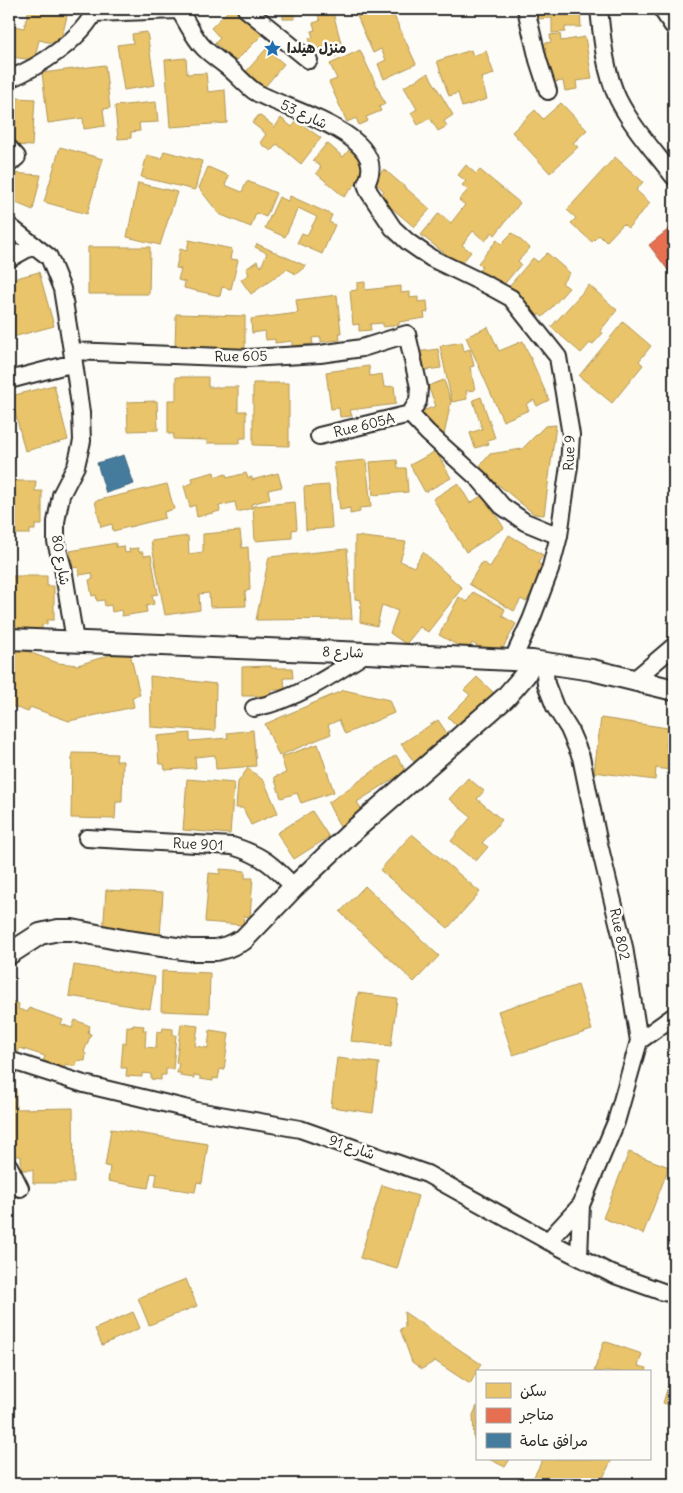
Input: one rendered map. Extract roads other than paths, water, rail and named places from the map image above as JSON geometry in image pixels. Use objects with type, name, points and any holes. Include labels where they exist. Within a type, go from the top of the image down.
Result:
[{"type":"street","name":"شارع 53","points":[[95,11],[181,9],[204,48],[255,91],[347,135],[366,154],[371,168],[371,175],[366,184],[369,192],[393,228],[431,258],[470,277]]},
{"type":"street","points":[[246,9],[309,60]]},
{"type":"street","points":[[526,9],[538,60],[548,91]]},
{"type":"street","points":[[599,9],[609,71],[618,99],[631,120],[674,177]]},
{"type":"street","points":[[664,9],[674,24]]},
{"type":"street","points":[[9,79],[28,71],[53,56],[75,36],[95,11]]},
{"type":"street","points":[[9,148],[17,158],[9,164]]},
{"type":"street","name":"شارع 80","points":[[9,226],[49,257],[62,289],[73,357],[81,413],[82,441],[76,466],[61,495],[56,522],[56,542],[63,568],[75,641]]},
{"type":"street","points":[[9,259],[34,245]]},
{"type":"street","name":"Rue 9","points":[[470,277],[511,298],[558,357],[571,435],[569,466],[559,536],[550,570],[531,620],[529,662]]},
{"type":"street","name":"Rue 605","points":[[9,380],[73,357],[248,358],[320,354],[362,348],[407,334],[420,387],[418,401],[410,414]]},
{"type":"street","points":[[410,414],[480,480],[502,506],[526,522],[559,536]]},
{"type":"street","name":"Rue 605A","points":[[319,436],[410,414]]},
{"type":"street","name":"شارع 8","points":[[9,639],[366,653],[529,662],[592,670],[674,690]]},
{"type":"street","points":[[634,680],[674,646]]},
{"type":"street","points":[[254,708],[274,704],[289,697],[335,674],[366,653]]},
{"type":"street","points":[[9,954],[40,934],[58,930],[72,930],[190,950],[216,950],[243,940],[294,887],[360,825],[506,698],[525,675],[529,662]]},
{"type":"street","name":"Rue 802","points":[[529,662],[546,684],[555,708],[568,729],[585,774],[599,844],[624,947],[639,1041],[616,1122],[581,1205],[548,1241]]},
{"type":"street","name":"Rue 901","points":[[88,838],[232,846],[253,852],[274,866],[294,887]]},
{"type":"street","points":[[639,1041],[674,1016]]},
{"type":"street","name":"شارع 91","points":[[9,1060],[84,1084],[197,1111],[300,1129],[427,1174],[612,1274],[674,1294]]},
{"type":"street","points":[[9,1166],[20,1188]]},
{"type":"street","name":"Rue 802","points":[[579,1257],[581,1205]]},
{"type":"place","name":"منزل هيلدا","points":[[273,48]]}]
